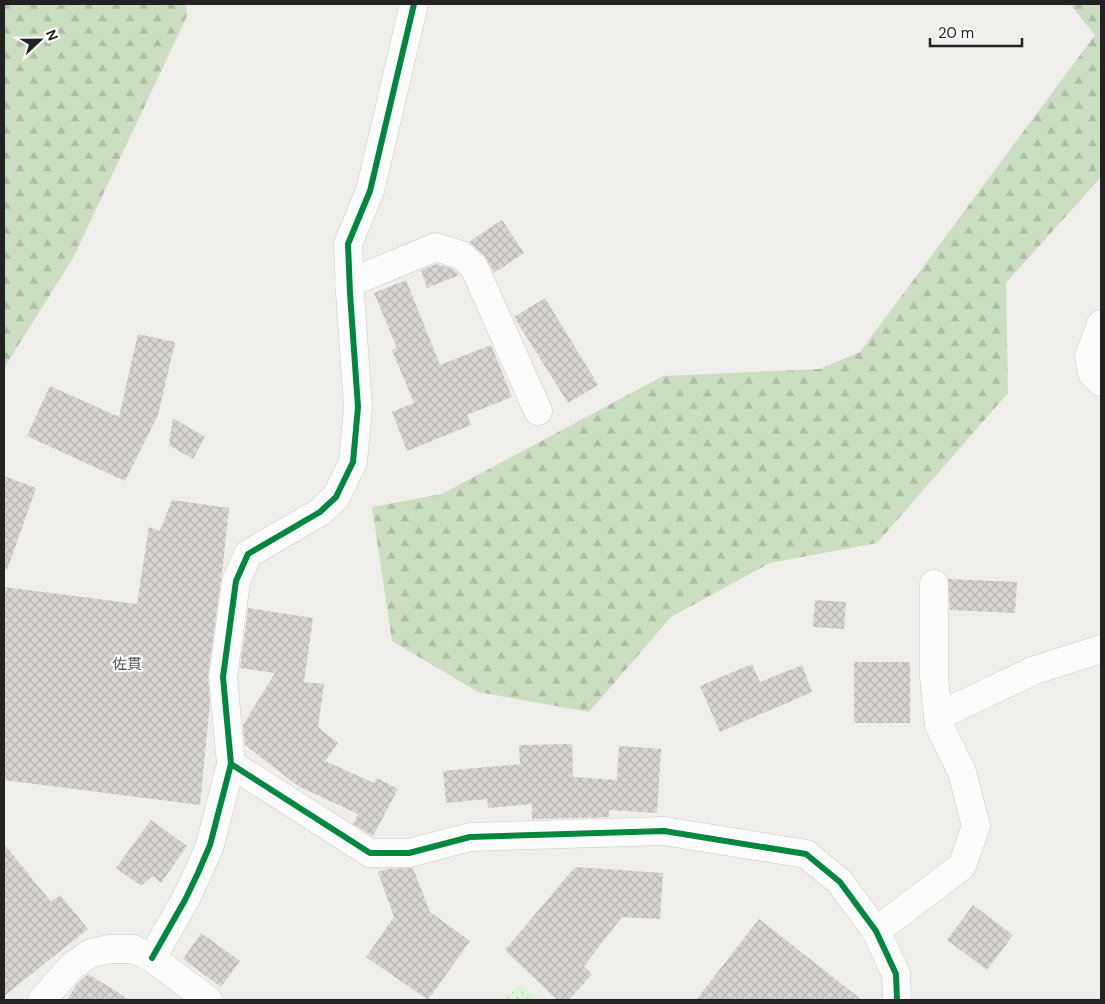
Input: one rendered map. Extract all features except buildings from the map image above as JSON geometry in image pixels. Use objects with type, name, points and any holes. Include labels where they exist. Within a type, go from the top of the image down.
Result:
[{"type":"street","points":[[152,958],[185,900],[210,845],[231,764],[223,677],[236,581],[248,554],[320,512],[336,497],[353,462],[358,407],[348,244],[370,191],[414,4]]},
{"type":"street","points":[[350,283],[436,247],[461,254],[474,267],[538,411]]},
{"type":"street","points":[[1101,324],[1089,356],[1092,373],[1101,382]]},
{"type":"street","points":[[876,931],[962,866],[976,826],[962,772],[939,725],[934,677],[934,584]]},
{"type":"street","points":[[938,716],[1035,670],[1101,649]]},
{"type":"street","points":[[231,764],[370,853],[409,853],[470,837],[664,831],[806,854],[840,882],[876,931],[896,974],[897,1000]]},
{"type":"street","points":[[42,1000],[72,966],[90,953],[109,949],[133,949],[152,958],[208,1000]]},
{"type":"green space","points":[[4,4],[186,4],[187,16],[73,258],[4,368]]},
{"type":"green space","points":[[1070,4],[1101,4],[1101,177],[1006,283],[1008,393],[877,543],[770,563],[671,617],[589,712],[478,692],[392,641],[372,507],[442,494],[663,376],[819,369],[860,352],[1095,35]]},
{"type":"green space","points":[[522,984],[539,1000],[503,1000]]},
{"type":"cycle path","points":[[152,958],[185,900],[210,845],[231,764],[223,677],[236,581],[248,554],[320,512],[336,497],[353,462],[358,407],[348,244],[370,191],[414,4]]},
{"type":"cycle path","points":[[231,764],[370,853],[409,853],[470,837],[664,831],[806,854],[840,882],[876,931],[896,974],[897,1000]]},
{"type":"district","name":"佐貫","points":[[127,664]]}]
